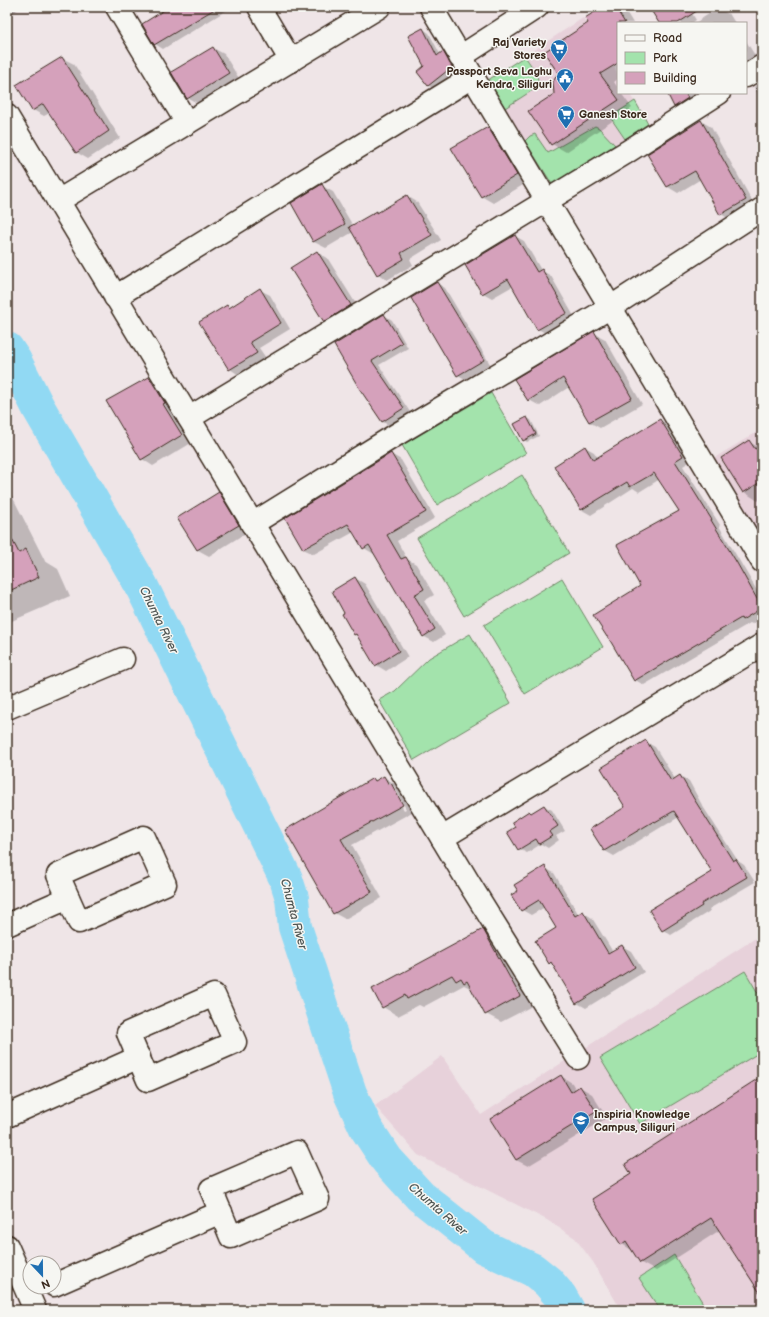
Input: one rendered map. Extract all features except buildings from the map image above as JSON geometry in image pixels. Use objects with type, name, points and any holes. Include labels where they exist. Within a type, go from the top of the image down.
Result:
[{"type":"street","points":[[117,7],[187,123]]},
{"type":"street","points":[[259,7],[291,60]]},
{"type":"street","points":[[58,201],[379,7]]},
{"type":"street","points":[[431,7],[762,561]]},
{"type":"street","points":[[460,57],[537,7]]},
{"type":"street","points":[[747,75],[762,66]]},
{"type":"street","points":[[115,297],[472,77]]},
{"type":"street","points":[[189,418],[627,152],[718,94]]},
{"type":"street","points":[[7,116],[442,838],[578,1058]]},
{"type":"street","points":[[252,524],[399,433],[611,307],[762,209]]},
{"type":"street","points":[[442,838],[762,645]]},
{"type":"street","points":[[7,708],[123,659]]},
{"type":"street","points":[[144,837],[165,884],[79,922],[68,898],[58,875],[144,837]]},
{"type":"street","points":[[7,925],[68,898]]},
{"type":"street","points":[[214,996],[235,1042],[148,1080],[138,1057],[128,1033],[214,996]]},
{"type":"street","points":[[7,1116],[138,1057]]},
{"type":"street","points":[[297,1152],[318,1199],[232,1237],[221,1212],[211,1190],[297,1152]]},
{"type":"street","points":[[62,1282],[221,1212]]},
{"type":"street","points":[[7,1246],[32,1303],[40,1295]]},
{"type":"shaded area","points":[[583,18],[617,72],[617,94],[630,94],[648,124],[552,184],[488,80]]},
{"type":"shaded area","points":[[762,429],[762,537],[714,458]]},
{"type":"shaded area","name":"Inspiria Knowledge Campus, Siliguri","points":[[762,934],[762,1310],[621,1310],[593,1262],[575,1238],[547,1220],[418,1155],[375,1106],[442,1056],[481,1115]]},
{"type":"green space","points":[[525,56],[537,76],[538,84],[536,88],[505,108],[488,80]]},
{"type":"green space","points":[[635,101],[648,124],[625,139],[610,117]]},
{"type":"green space","points":[[595,126],[599,128],[615,145],[552,184],[525,141],[530,136],[535,134],[548,153]]},
{"type":"green space","points":[[491,393],[526,453],[437,505],[402,445]]},
{"type":"green space","points":[[522,475],[569,553],[464,616],[417,538]]},
{"type":"green space","points":[[562,578],[603,647],[525,694],[484,625]]},
{"type":"green space","points":[[470,634],[511,703],[414,760],[379,700],[395,691],[429,658]]},
{"type":"green space","points":[[745,971],[762,1000],[762,1051],[640,1124],[600,1058]]},
{"type":"green space","points":[[674,1255],[707,1310],[660,1310],[639,1278]]},
{"type":"waterway","name":"Chumta River","points":[[7,349],[15,361],[38,407],[141,585],[286,879],[292,898],[295,927],[350,1093],[366,1128],[387,1160],[420,1196],[484,1247],[533,1270],[548,1282],[560,1296],[568,1310]]},
{"type":"place","name":"Raj Variety Stores","points":[[559,63]]},
{"type":"place","name":"Passport Seva Laghu Kendra, Siliguri","points":[[565,92]]},
{"type":"place","name":"Ganesh Store","points":[[566,129]]},
{"type":"place","name":"Inspiria Knowledge Campus, Siliguri","points":[[581,1135]]}]
